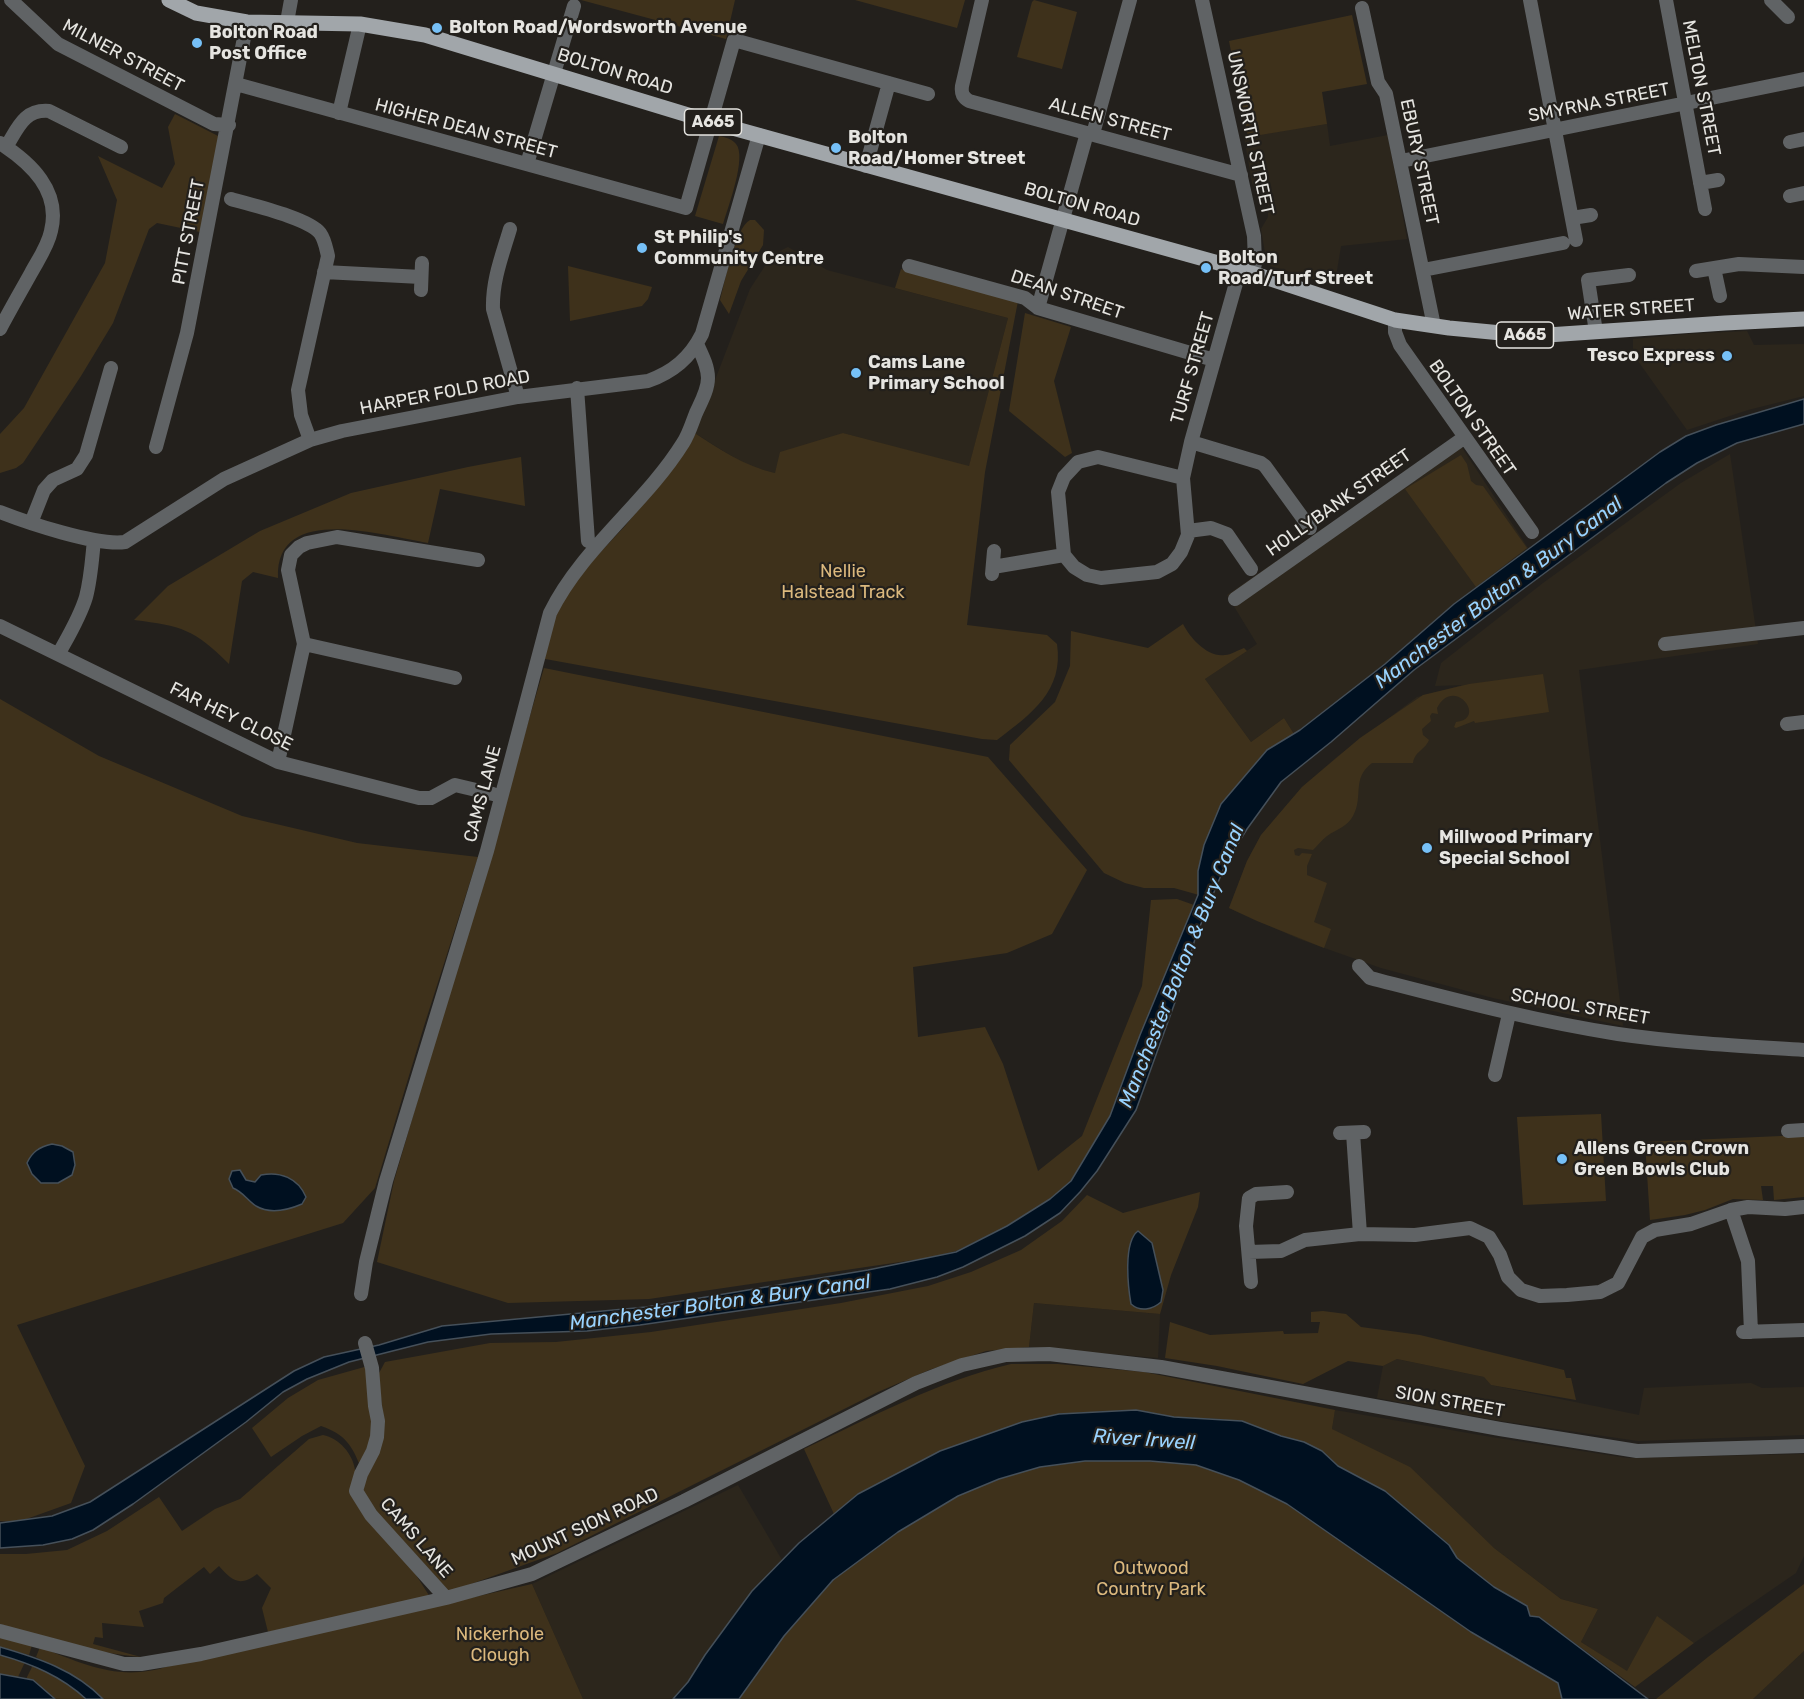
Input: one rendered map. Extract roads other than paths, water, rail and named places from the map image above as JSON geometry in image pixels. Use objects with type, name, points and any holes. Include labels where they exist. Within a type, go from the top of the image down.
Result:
[{"type":"main road","name":"BOLTON ROAD","points":[[169,0],[196,13],[247,22],[360,24],[414,32],[711,122],[1246,271]]},
{"type":"main road","name":"WATER STREET","points":[[1246,271],[1395,320],[1533,336],[1725,322],[1804,320]]},
{"type":"street","name":"MILNER STREET","points":[[11,0],[58,44],[214,124],[229,126]]},
{"type":"street","points":[[286,22],[291,0]]},
{"type":"street","name":"ALLEN STREET","points":[[982,0],[962,86],[961,92],[964,98],[1241,175]]},
{"type":"street","points":[[1038,308],[1130,0]]},
{"type":"street","name":"UNSWORTH STREET","points":[[1202,0],[1254,236],[1246,271]]},
{"type":"street","points":[[1423,270],[1569,242],[1572,218],[1530,0]]},
{"type":"street","name":"MELTON STREET","points":[[1666,0],[1705,209]]},
{"type":"street","points":[[1770,5],[1788,17]]},
{"type":"street","points":[[526,164],[574,6]]},
{"type":"street","name":"EBURY STREET","points":[[1362,8],[1378,82],[1386,94],[1434,326]]},
{"type":"street","name":"PITT STREET","points":[[156,447],[187,333],[229,126],[247,22]]},
{"type":"street","points":[[339,113],[360,24]]},
{"type":"street","points":[[711,122],[734,40],[928,94]]},
{"type":"street","name":"SMYRNA STREET","points":[[1401,161],[1804,79]]},
{"type":"street","points":[[866,166],[889,83]]},
{"type":"street","name":"HIGHER DEAN STREET","points":[[236,84],[686,208],[711,122]]},
{"type":"street","points":[[0,329],[45,248],[51,232],[54,211],[49,193],[41,178],[31,166],[3,145],[26,117],[36,110],[49,111],[112,147]]},
{"type":"street","name":"HARPER FOLD ROAD","points":[[0,512],[94,540],[125,542],[224,479],[310,440],[342,431],[518,397],[648,381],[664,375],[678,367],[697,344],[708,317],[759,135]]},
{"type":"street","name":"MELTON STREET","points":[[1700,183],[1718,180]]},
{"type":"street","points":[[1790,196],[1804,193]]},
{"type":"street","points":[[231,199],[253,200],[309,224],[320,233],[328,256],[298,390],[301,415],[310,440]]},
{"type":"street","points":[[1572,218],[1591,215]]},
{"type":"street","points":[[510,229],[506,263],[493,294],[493,309],[518,397]]},
{"type":"street","points":[[1696,271],[1747,263],[1804,267]]},
{"type":"street","name":"DEAN STREET","points":[[909,266],[1025,298],[1038,308],[1214,360]]},
{"type":"street","points":[[1714,268],[1720,296]]},
{"type":"street","name":"TURF STREET","points":[[1183,478],[1214,360],[1246,271]]},
{"type":"street","points":[[324,272],[421,276]]},
{"type":"street","points":[[1596,332],[1588,280],[1629,274]]},
{"type":"street","name":"BOLTON STREET","points":[[1395,320],[1395,332],[1400,345],[1532,532]]},
{"type":"street","name":"CAMS LANE","points":[[361,1294],[386,1181],[487,851],[550,613],[557,598],[590,554],[658,479],[684,441],[708,380],[707,367],[697,344]]},
{"type":"street","points":[[31,523],[44,490],[53,480],[76,469],[86,455],[111,368]]},
{"type":"street","points":[[105,386],[120,390]]},
{"type":"street","points":[[577,388],[592,517],[588,541]]},
{"type":"street","name":"HOLLYBANK STREET","points":[[1235,599],[1465,437]]},
{"type":"street","points":[[1191,442],[1265,466],[1310,528]]},
{"type":"street","points":[[1098,457],[1183,478],[1188,531],[1181,552],[1172,564],[1157,572],[1101,578],[1087,575],[1074,567],[1064,555],[1059,492],[1064,477],[1078,462],[1098,457]]},
{"type":"street","points":[[1188,531],[1211,528],[1227,534],[1251,569]]},
{"type":"street","points":[[278,762],[304,644],[288,570],[291,555],[307,543],[337,537],[461,552],[478,561]]},
{"type":"street","points":[[59,653],[79,616],[85,599],[89,585],[94,540]]},
{"type":"street","points":[[994,551],[992,571],[1064,555]]},
{"type":"street","name":"FAR HEY CLOSE","points":[[0,626],[278,762],[397,786],[419,798],[431,798],[455,784],[493,795]]},
{"type":"street","points":[[1665,644],[1804,628]]},
{"type":"street","points":[[304,644],[448,672]]},
{"type":"street","points":[[1787,724],[1804,722]]},
{"type":"street","name":"SCHOOL STREET","points":[[1359,966],[1370,978],[1509,1014],[1610,1033],[1804,1050]]},
{"type":"street","points":[[1495,1075],[1509,1014]]},
{"type":"street","points":[[1788,1131],[1804,1130]]},
{"type":"street","points":[[1353,1133],[1360,1234]]},
{"type":"street","points":[[1251,1282],[1246,1226],[1249,1198],[1256,1194],[1287,1192]]},
{"type":"street","points":[[1249,1252],[1281,1251],[1305,1240],[1360,1234],[1415,1235],[1470,1228],[1490,1237],[1508,1277],[1521,1290],[1540,1296],[1567,1295],[1600,1292],[1618,1283],[1642,1237],[1655,1230],[1691,1224],[1731,1210],[1748,1207],[1785,1209],[1804,1207]]},
{"type":"street","points":[[1731,1210],[1748,1261],[1747,1332],[1804,1330]]},
{"type":"street","name":"CAMS LANE","points":[[364,1343],[372,1364],[378,1420],[374,1451],[361,1474],[356,1491],[371,1515],[446,1598]]},
{"type":"street","name":"MOUNT SION ROAD","points":[[0,1631],[124,1664],[141,1664],[201,1654],[446,1598],[532,1574],[684,1501],[916,1383],[962,1365],[1006,1355],[1049,1354],[1092,1358]]},
{"type":"street","name":"SION STREET","points":[[1092,1358],[1161,1367],[1500,1429],[1636,1451],[1804,1446]]},
{"type":"water","name":"Manchester Bolton & Bury Canal","points":[[1804,399],[1804,424],[1737,443],[1697,463],[1666,483],[1414,670],[1281,782],[1226,863],[1196,936],[1178,994],[1136,1110],[1097,1171],[1080,1192],[1060,1213],[1025,1236],[963,1267],[937,1277],[890,1289],[640,1325],[587,1331],[491,1334],[428,1342],[349,1362],[307,1379],[283,1392],[246,1422],[133,1504],[93,1530],[72,1539],[43,1545],[0,1548],[0,1523],[52,1516],[90,1502],[294,1371],[324,1357],[379,1345],[442,1326],[646,1307],[868,1270],[956,1252],[1007,1226],[1050,1199],[1071,1181],[1110,1116],[1140,1035],[1198,895],[1198,871],[1204,845],[1221,804],[1267,750],[1300,730],[1385,664],[1454,604],[1660,452],[1686,436]]},
{"type":"water","points":[[52,1144],[73,1152],[75,1165],[72,1175],[58,1183],[41,1183],[32,1174],[27,1163],[36,1151]]},
{"type":"water","points":[[240,1170],[246,1180],[255,1182],[261,1175],[275,1174],[288,1177],[303,1190],[306,1197],[302,1204],[285,1210],[262,1209],[233,1188],[229,1179],[232,1171]]},
{"type":"water","points":[[1138,1231],[1152,1243],[1163,1290],[1161,1302],[1146,1309],[1131,1304],[1129,1287],[1128,1254],[1133,1237]]},
{"type":"water","name":"River Irwell","points":[[1136,1410],[1174,1417],[1242,1421],[1304,1442],[1322,1451],[1338,1466],[1385,1491],[1449,1545],[1457,1558],[1494,1587],[1527,1606],[1530,1616],[1539,1617],[1648,1699],[1562,1699],[1558,1683],[1471,1632],[1287,1504],[1239,1480],[1196,1465],[1150,1461],[1085,1461],[1040,1467],[999,1479],[958,1496],[898,1532],[833,1580],[784,1636],[739,1699],[673,1699],[688,1682],[752,1591],[799,1543],[858,1494],[940,1451],[1022,1422],[1059,1414]]},
{"type":"water","points":[[0,1647],[55,1666],[80,1680],[103,1699],[86,1699],[67,1684],[46,1672],[0,1655]]},
{"type":"water","points":[[0,1674],[33,1680],[55,1699],[0,1699]]},
{"type":"place","name":"Bolton Road/Wordsworth Avenue","points":[[437,28]]},
{"type":"place","name":"Bolton Road Post Office","points":[[197,43]]},
{"type":"place","name":"Bolton Road/Homer Street","points":[[836,148]]},
{"type":"place","name":"St Philip's Community Centre","points":[[642,248]]},
{"type":"place","name":"Bolton Road/Turf Street","points":[[1206,268]]},
{"type":"place","name":"Tesco Express","points":[[1727,356]]},
{"type":"place","name":"Cams Lane Primary School","points":[[856,373]]},
{"type":"place","name":"Millwood Primary Special School","points":[[1427,848]]},
{"type":"place","name":"Allens Green Crown Green Bowls Club","points":[[1562,1159]]},
{"type":"park label","name":"Nellie Halstead Track","points":[[843,582]]},
{"type":"park label","name":"Outwood Country Park","points":[[1151,1579]]},
{"type":"park label","name":"Nickerhole Clough","points":[[500,1645]]}]
